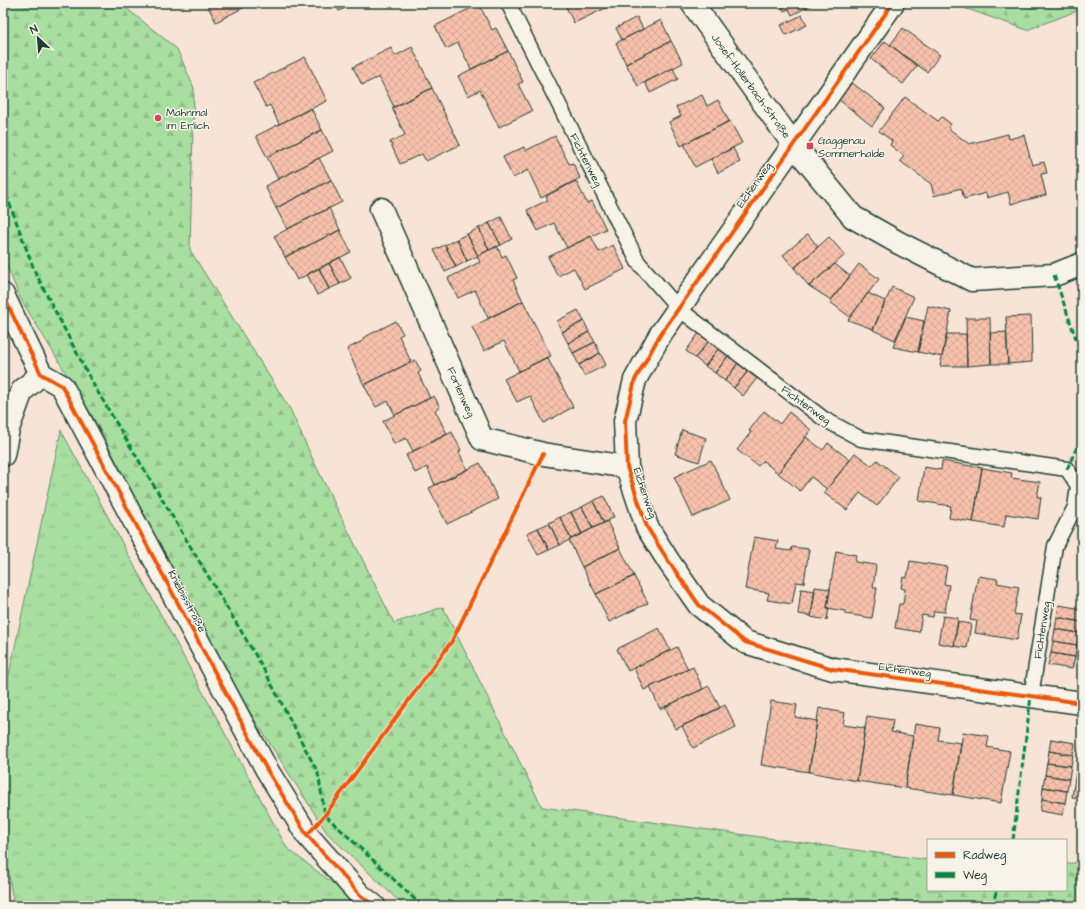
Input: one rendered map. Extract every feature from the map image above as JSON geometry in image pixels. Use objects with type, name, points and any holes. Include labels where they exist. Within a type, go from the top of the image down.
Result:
[{"type":"street","name":"Josef-Hollerbach-Straße","points":[[692,3],[793,144],[853,217],[899,244],[972,280],[1054,275],[1082,264]]},
{"type":"street","name":"Eichenweg","points":[[893,3],[660,335],[635,380],[625,421],[627,467],[647,527],[669,562],[699,605],[745,642],[834,669],[1082,703]]},
{"type":"street","name":"Forlenweg","points":[[381,209],[482,439],[543,454],[627,467]]},
{"type":"street","points":[[3,295],[41,374],[22,391],[8,429],[3,455]]},
{"type":"street","name":"Kniebisstraße","points":[[41,374],[62,386],[267,770],[307,835],[360,895],[374,906]]},
{"type":"lane","name":"Fichtenweg","points":[[508,3],[638,262],[679,309],[824,419],[861,439],[1067,470],[1078,486],[1075,508],[1055,546],[1031,696]]},
{"type":"green space","points":[[3,3],[120,3],[177,49],[194,88],[190,250],[290,409],[314,462],[394,623],[443,607],[542,807],[927,860],[927,891],[1067,891],[1067,864],[1082,862],[1082,906],[404,906],[327,833],[233,686],[96,422],[20,298],[3,256]]},
{"type":"green space","points":[[950,3],[1082,3],[1082,9],[1027,30]]},
{"type":"green space","points":[[61,430],[287,848],[362,906],[14,906],[3,840],[3,703]]},
{"type":"building","points":[[206,3],[252,3],[216,22]]},
{"type":"building","points":[[335,3],[355,3],[339,11]]},
{"type":"building","points":[[564,3],[605,3],[608,7],[574,23]]},
{"type":"building","points":[[780,3],[815,3],[792,15],[789,9],[784,11]]},
{"type":"building","points":[[479,4],[492,30],[496,28],[508,51],[471,69],[458,43],[446,49],[435,26]]},
{"type":"building","points":[[802,15],[807,25],[786,35],[781,25]]},
{"type":"building","points":[[637,17],[643,29],[622,40],[616,28]]},
{"type":"building","points":[[661,20],[671,41],[626,64],[616,43]]},
{"type":"building","points":[[903,28],[940,55],[927,72],[890,45]]},
{"type":"building","points":[[671,41],[683,63],[638,86],[626,64]]},
{"type":"building","points":[[885,41],[917,66],[903,84],[871,59]]},
{"type":"building","points":[[412,47],[432,88],[394,107],[379,77],[362,85],[353,67],[391,48],[395,56]]},
{"type":"building","points":[[508,51],[523,82],[518,84],[532,111],[499,127],[480,90],[468,96],[458,76]]},
{"type":"building","points":[[305,57],[327,101],[279,124],[270,105],[266,107],[253,83]]},
{"type":"building","points":[[673,68],[678,79],[650,93],[645,82]]},
{"type":"building","points":[[851,82],[885,108],[872,126],[838,99]]},
{"type":"building","points":[[432,88],[460,145],[426,161],[422,154],[400,164],[390,142],[405,135],[392,108]]},
{"type":"building","points":[[702,95],[707,106],[718,100],[729,121],[681,146],[669,122],[681,116],[676,107]]},
{"type":"building","points":[[905,97],[938,121],[942,117],[951,124],[948,128],[969,144],[1008,134],[1009,139],[1024,135],[1032,165],[1044,162],[1047,173],[1041,174],[1046,195],[1011,204],[1008,192],[987,198],[986,193],[964,199],[961,188],[934,196],[931,184],[900,161],[904,156],[890,145],[892,141],[879,131]]},
{"type":"building","points":[[311,108],[322,130],[267,157],[256,136]]},
{"type":"building","points":[[730,121],[742,143],[695,167],[684,144]]},
{"type":"building","points":[[322,130],[333,151],[278,179],[267,157]]},
{"type":"building","points":[[555,136],[569,164],[573,163],[580,178],[541,198],[528,170],[513,178],[503,157],[524,147],[525,151]]},
{"type":"building","points":[[733,148],[740,162],[718,173],[711,159]]},
{"type":"building","points":[[319,158],[331,180],[276,208],[265,186]]},
{"type":"building","points":[[331,180],[342,202],[287,229],[276,208]]},
{"type":"building","points":[[576,181],[587,203],[592,201],[606,229],[567,248],[554,223],[538,231],[527,210],[548,200],[546,196]]},
{"type":"building","points":[[329,208],[340,230],[285,257],[274,236]]},
{"type":"building","points":[[501,217],[512,239],[501,245],[489,223]]},
{"type":"building","points":[[489,223],[501,245],[489,250],[479,228]]},
{"type":"building","points":[[479,228],[489,250],[478,256],[467,234]]},
{"type":"building","points":[[340,230],[351,252],[297,280],[285,257]]},
{"type":"building","points":[[467,234],[478,256],[467,261],[457,239]]},
{"type":"building","points":[[808,234],[818,247],[794,268],[783,255]]},
{"type":"building","points":[[591,236],[599,252],[613,245],[625,269],[585,289],[574,268],[558,276],[548,257]]},
{"type":"building","points":[[829,237],[845,255],[809,286],[794,268]]},
{"type":"building","points":[[457,239],[467,261],[456,267],[445,245]]},
{"type":"building","points":[[445,245],[456,267],[445,272],[434,250]]},
{"type":"building","points":[[497,246],[502,257],[506,255],[517,278],[513,280],[523,301],[488,318],[475,290],[458,298],[448,278],[480,262],[477,256]]},
{"type":"building","points":[[340,257],[351,278],[340,284],[329,263]]},
{"type":"building","points":[[329,263],[340,284],[329,289],[319,268]]},
{"type":"building","points":[[835,264],[850,276],[831,300],[809,286]]},
{"type":"building","points":[[859,264],[879,279],[850,317],[830,302]]},
{"type":"building","points":[[319,268],[329,289],[317,295],[307,274]]},
{"type":"building","points":[[892,287],[914,297],[895,340],[873,330]]},
{"type":"building","points":[[868,293],[885,301],[873,329],[848,320]]},
{"type":"building","points":[[523,301],[551,356],[519,371],[504,341],[484,351],[472,327]]},
{"type":"building","points":[[928,306],[951,311],[942,357],[918,352]]},
{"type":"building","points":[[578,310],[584,321],[562,332],[557,321]]},
{"type":"building","points":[[1031,316],[1032,362],[1008,364],[1006,317]]},
{"type":"building","points":[[906,317],[924,321],[918,352],[893,347]]},
{"type":"building","points":[[966,318],[990,318],[991,364],[967,366]]},
{"type":"building","points":[[396,321],[403,334],[399,336],[411,362],[364,385],[347,349],[364,340],[363,338]]},
{"type":"building","points":[[584,321],[589,332],[568,343],[562,332]]},
{"type":"building","points":[[589,332],[595,342],[573,353],[568,343]]},
{"type":"building","points":[[1006,332],[1008,364],[991,364],[990,333]]},
{"type":"building","points":[[699,333],[709,341],[695,358],[686,351]]},
{"type":"building","points":[[947,334],[966,334],[967,366],[940,366]]},
{"type":"building","points":[[709,341],[719,348],[705,366],[695,358]]},
{"type":"building","points":[[595,342],[600,353],[579,365],[573,353]]},
{"type":"building","points":[[719,348],[728,356],[715,373],[705,366]]},
{"type":"building","points":[[600,353],[606,365],[584,376],[579,365]]},
{"type":"building","points":[[728,356],[738,363],[725,381],[715,373]]},
{"type":"building","points":[[547,357],[573,407],[544,423],[530,396],[517,402],[504,379]]},
{"type":"building","points":[[415,360],[421,371],[418,373],[430,398],[395,415],[388,401],[376,407],[364,385]]},
{"type":"building","points":[[738,363],[748,371],[734,388],[725,381]]},
{"type":"building","points":[[748,371],[757,378],[743,396],[734,388]]},
{"type":"building","points":[[434,396],[440,407],[435,410],[447,434],[413,451],[406,438],[394,444],[383,421]]},
{"type":"building","points":[[764,411],[780,424],[789,412],[811,430],[778,473],[763,461],[758,466],[737,450],[751,432],[749,431]]},
{"type":"building","points":[[682,430],[706,438],[699,462],[675,454]]},
{"type":"building","points":[[452,432],[461,450],[459,452],[467,470],[435,485],[427,467],[415,473],[406,455]]},
{"type":"building","points":[[806,437],[823,450],[828,443],[850,460],[827,489],[811,477],[800,491],[778,473]]},
{"type":"building","points":[[855,453],[872,466],[877,460],[899,477],[877,506],[860,493],[847,510],[824,493]]},
{"type":"building","points":[[711,460],[730,500],[693,517],[674,477]]},
{"type":"building","points":[[942,461],[982,468],[973,522],[949,518],[951,506],[919,501],[924,467],[941,470]]},
{"type":"building","points":[[480,463],[498,499],[447,524],[429,488]]},
{"type":"building","points":[[982,468],[1012,473],[1011,478],[1040,482],[1037,497],[1041,497],[1038,519],[1006,514],[1004,527],[973,522]]},
{"type":"building","points":[[604,496],[614,517],[604,523],[593,501]]},
{"type":"building","points":[[593,501],[604,523],[593,528],[582,507]]},
{"type":"building","points":[[582,507],[593,528],[582,534],[571,512]]},
{"type":"building","points":[[571,512],[582,534],[571,539],[560,517]]},
{"type":"building","points":[[560,517],[571,539],[560,545],[549,523]]},
{"type":"building","points":[[607,521],[620,548],[582,567],[569,540]]},
{"type":"building","points":[[549,523],[560,545],[549,550],[538,528]]},
{"type":"building","points":[[538,528],[549,550],[538,555],[527,533]]},
{"type":"building","points":[[754,537],[778,541],[776,549],[791,551],[792,547],[809,549],[804,583],[796,582],[792,604],[767,600],[769,593],[745,589]]},
{"type":"building","points":[[620,548],[634,576],[596,594],[582,567]]},
{"type":"building","points":[[836,551],[856,555],[855,562],[876,565],[873,588],[877,588],[872,618],[845,614],[845,611],[827,608]]},
{"type":"building","points":[[910,561],[947,567],[944,584],[949,585],[945,612],[934,611],[933,617],[922,615],[919,632],[895,628],[899,604],[903,604],[905,589],[901,588],[903,577],[907,578]]},
{"type":"building","points":[[634,576],[648,603],[609,622],[596,594]]},
{"type":"building","points":[[978,576],[998,579],[997,583],[1019,587],[1014,614],[1021,615],[1017,640],[975,633],[977,621],[970,620]]},
{"type":"building","points":[[815,587],[830,589],[827,620],[811,617]]},
{"type":"building","points":[[801,589],[815,591],[811,616],[798,614]]},
{"type":"building","points":[[1059,605],[1082,609],[1081,622],[1057,617]]},
{"type":"building","points":[[943,616],[958,618],[954,646],[938,643]]},
{"type":"building","points":[[1057,617],[1081,622],[1079,633],[1055,629]]},
{"type":"building","points":[[958,622],[971,624],[967,648],[954,646]]},
{"type":"building","points":[[659,628],[670,650],[628,671],[617,649]]},
{"type":"building","points":[[1055,629],[1079,633],[1077,645],[1053,641]]},
{"type":"building","points":[[1053,641],[1077,645],[1075,657],[1051,653]]},
{"type":"building","points":[[677,647],[688,669],[644,690],[634,668]]},
{"type":"building","points":[[1051,653],[1075,657],[1072,669],[1048,665]]},
{"type":"building","points":[[693,667],[703,689],[660,709],[650,687]]},
{"type":"building","points":[[709,686],[720,708],[676,729],[665,707]]},
{"type":"building","points":[[771,701],[797,705],[795,717],[817,721],[809,772],[761,765]]},
{"type":"building","points":[[725,705],[736,727],[693,748],[682,726]]},
{"type":"building","points":[[819,708],[845,713],[843,725],[865,728],[857,781],[809,772]]},
{"type":"building","points":[[867,716],[893,720],[891,732],[913,736],[905,788],[857,781]]},
{"type":"building","points":[[915,724],[940,728],[938,740],[961,743],[953,795],[905,788]]},
{"type":"building","points":[[963,732],[989,736],[987,747],[1010,751],[1001,803],[953,795]]},
{"type":"building","points":[[1051,739],[1075,743],[1073,755],[1049,751]]},
{"type":"building","points":[[1080,747],[1082,747],[1082,798],[1072,797]]},
{"type":"building","points":[[1049,751],[1073,755],[1071,766],[1047,763]]},
{"type":"building","points":[[1047,763],[1071,766],[1069,779],[1045,775]]},
{"type":"building","points":[[1045,775],[1069,779],[1067,791],[1043,787]]},
{"type":"building","points":[[1043,787],[1067,791],[1065,803],[1042,799]]},
{"type":"building","points":[[1042,799],[1065,803],[1063,815],[1040,811]]},
{"type":"marked path","points":[[3,186],[35,272],[93,384],[262,666],[318,773],[325,815],[422,906]]},
{"type":"marked path","points":[[1054,275],[1082,356]]},
{"type":"marked path","points":[[1067,469],[1082,436]]},
{"type":"marked path","points":[[1013,839],[1031,696]]},
{"type":"marked path","points":[[991,906],[997,891]]},
{"type":"cycle path","points":[[893,3],[660,335],[635,380],[625,421],[627,467],[647,527],[669,562],[699,605],[745,642],[833,669],[1082,703]]},
{"type":"cycle path","points":[[3,295],[41,374],[62,386],[267,770],[307,835],[360,895],[374,906]]},
{"type":"cycle path","points":[[307,835],[325,815],[452,641],[543,454]]},
{"type":"place","name":"Mahnmal im Erlich","points":[[158,118]]},
{"type":"place","name":"Gaggenau Sommerhalde","points":[[810,146]]}]
